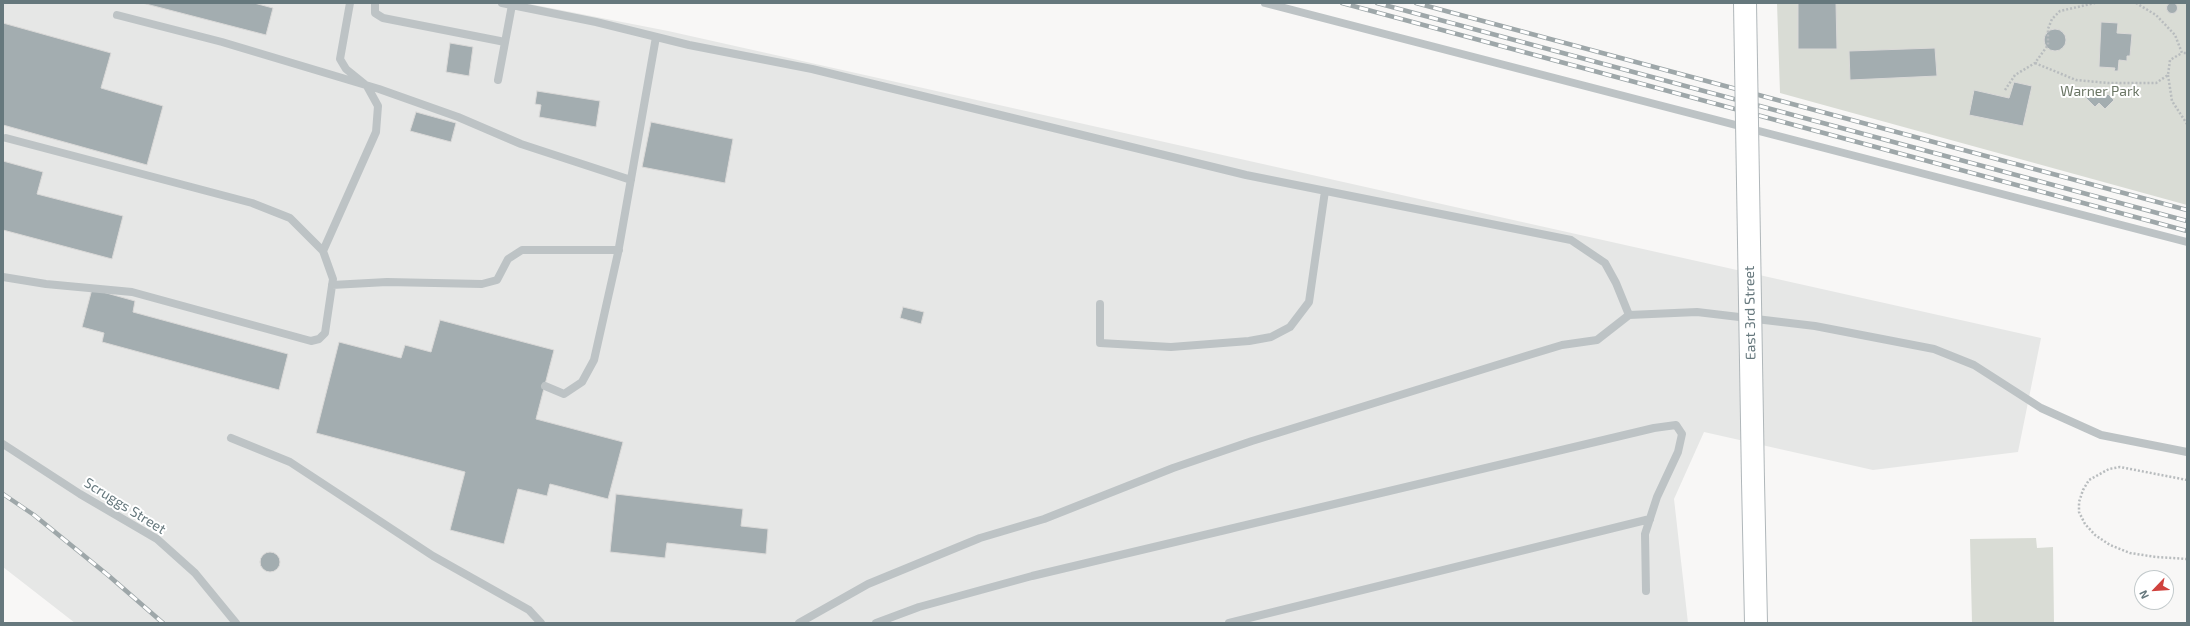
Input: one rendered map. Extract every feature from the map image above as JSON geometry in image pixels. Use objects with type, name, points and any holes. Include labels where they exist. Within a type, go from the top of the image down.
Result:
[{"type":"main road","name":"East 3rd Street","points":[[1745,3],[1756,623]]},
{"type":"lane","points":[[323,251],[376,132],[378,106],[367,86],[346,70],[340,59],[350,3]]},
{"type":"lane","points":[[375,3],[375,13],[383,18],[505,42]]},
{"type":"lane","points":[[502,3],[812,69],[1246,176],[1571,240],[1605,263],[1616,283],[1629,315]]},
{"type":"lane","points":[[1265,3],[2187,242]]},
{"type":"lane","points":[[498,80],[512,5]]},
{"type":"lane","points":[[117,15],[222,42],[379,89],[427,107],[458,116],[521,144],[631,180]]},
{"type":"lane","points":[[545,386],[564,394],[582,382],[594,360],[619,250],[656,37]]},
{"type":"lane","points":[[3,278],[46,284],[132,292],[311,341],[319,339],[324,333],[333,279],[323,251],[290,218],[252,203],[6,138]]},
{"type":"lane","points":[[1100,304],[1100,343],[1171,347],[1249,341],[1271,337],[1290,327],[1309,302],[1325,191]]},
{"type":"lane","points":[[332,285],[387,282],[482,284],[497,280],[508,259],[522,250],[619,250]]},
{"type":"lane","points":[[799,623],[868,584],[980,538],[1044,519],[1173,468],[1252,441],[1562,345],[1597,340],[1629,315],[1697,312],[1815,326],[1934,349],[1974,365],[2041,408],[2101,435],[2187,452]]},
{"type":"lane","points":[[876,623],[919,607],[1032,576],[1654,428],[1676,425],[1682,434],[1678,452],[1657,497],[1645,534],[1646,591]]},
{"type":"lane","points":[[231,438],[290,462],[433,556],[529,610],[541,623]]},
{"type":"lane","name":"Scruggs Street","points":[[3,444],[80,494],[157,539],[195,573],[236,623]]},
{"type":"lane","points":[[1229,623],[1650,519]]},
{"type":"path","points":[[2004,90],[2015,75],[2035,63],[2048,45],[2048,30],[2052,18],[2060,11],[2095,3]]},
{"type":"path","points":[[2136,3],[2156,15],[2174,35],[2182,53]]},
{"type":"path","points":[[2187,53],[2182,53],[2170,60],[2168,75],[2172,101],[2187,124]]},
{"type":"path","points":[[2035,63],[2076,80],[2108,83],[2156,83],[2168,75]]},
{"type":"path","points":[[2187,480],[2120,467],[2109,470],[2089,480],[2081,496],[2079,512],[2085,524],[2095,535],[2110,545],[2130,553],[2156,557],[2187,559]]},
{"type":"shaded area","points":[[3,3],[525,3],[668,31],[2041,338],[2018,452],[1873,470],[1704,432],[1674,499],[1688,623],[75,623],[3,567]]},
{"type":"green space","name":"Warner Park","points":[[1777,3],[2187,3],[2187,205],[1780,93]]},
{"type":"green space","points":[[2036,538],[2037,548],[2053,547],[2054,623],[1972,623],[1970,539]]},
{"type":"building","points":[[2172,2],[2176,4],[2178,8],[2176,12],[2172,14],[2168,12],[2166,8],[2168,4]]},
{"type":"building","points":[[142,3],[254,3],[273,8],[266,35]]},
{"type":"building","points":[[1798,3],[1836,3],[1837,49],[1798,49]]},
{"type":"building","points":[[2101,22],[2118,23],[2117,33],[2132,34],[2130,56],[2127,56],[2127,61],[2119,60],[2118,71],[2114,71],[2115,68],[2099,67]]},
{"type":"building","points":[[3,23],[111,53],[101,88],[163,106],[147,165],[3,125]]},
{"type":"building","points":[[2055,29],[2063,32],[2066,40],[2063,48],[2055,51],[2047,48],[2044,40],[2047,32]]},
{"type":"building","points":[[450,43],[473,47],[469,76],[446,72]]},
{"type":"building","points":[[1935,48],[1937,76],[1850,80],[1849,51]]},
{"type":"building","points":[[2014,82],[2032,86],[2023,126],[1969,115],[1974,90],[2009,98]]},
{"type":"building","points":[[2094,88],[2104,98],[2108,94],[2114,100],[2105,109],[2099,103],[2095,107],[2085,97]]},
{"type":"building","points":[[537,91],[600,101],[596,127],[539,117],[541,105],[535,104]]},
{"type":"building","points":[[416,112],[456,123],[451,142],[410,131]]},
{"type":"building","points":[[651,122],[733,139],[725,183],[642,167]]},
{"type":"building","points":[[3,161],[43,172],[37,194],[123,216],[112,259],[3,230]]},
{"type":"building","points":[[92,289],[135,301],[133,312],[288,354],[279,390],[102,342],[104,333],[82,327]]},
{"type":"building","points":[[903,307],[924,312],[921,324],[900,318]]},
{"type":"building","points":[[440,320],[554,350],[536,419],[623,442],[608,499],[550,484],[547,496],[518,489],[504,544],[450,530],[465,472],[316,433],[339,342],[401,358],[405,345],[431,352]]},
{"type":"building","points":[[616,494],[743,509],[741,526],[768,529],[766,554],[667,543],[665,558],[610,552]]},
{"type":"building","points":[[266,552],[274,552],[280,558],[280,566],[274,572],[266,572],[260,566],[260,558]]},
{"type":"railway","points":[[1342,3],[2187,231]]},
{"type":"railway","points":[[1377,3],[2187,221]]},
{"type":"railway","points":[[1416,3],[2187,210]]},
{"type":"railway","points":[[3,494],[34,515],[109,576],[163,623]]}]
